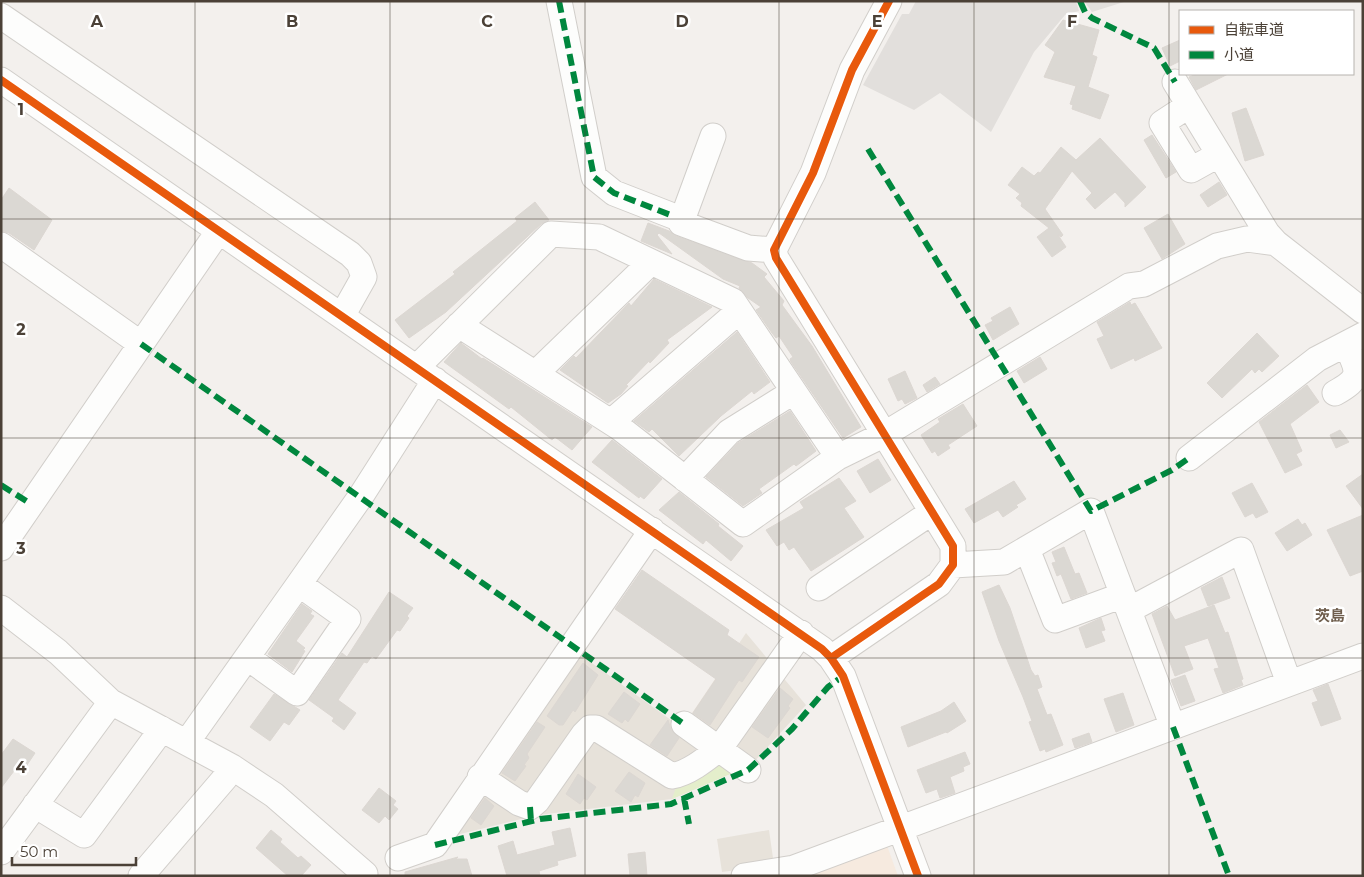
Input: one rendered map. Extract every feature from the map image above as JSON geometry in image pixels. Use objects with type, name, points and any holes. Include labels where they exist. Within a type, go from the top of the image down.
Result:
[{"type":"street","points":[[559,1],[594,177],[614,193],[673,216]]},
{"type":"street","points":[[831,658],[939,584],[953,565],[953,546],[776,258],[774,250],[813,174],[860,55],[890,1]]},
{"type":"street","points":[[1,16],[350,254],[359,263],[364,277],[342,316]]},
{"type":"street","points":[[1,80],[218,232],[426,373],[801,633],[831,658],[843,676],[918,876]]},
{"type":"street","points":[[1175,82],[1266,233],[1363,312]]},
{"type":"street","points":[[713,136],[681,223],[748,248],[774,250]]},
{"type":"street","points":[[1,548],[218,232]]},
{"type":"street","points":[[187,742],[361,496],[426,373],[459,325],[551,234],[599,237],[733,301],[838,457]]},
{"type":"street","points":[[459,325],[611,422],[743,524],[838,457],[885,434],[1130,286],[1144,284],[1217,246],[1247,239],[1276,243]]},
{"type":"street","points":[[1,246],[142,344]]},
{"type":"street","points":[[536,373],[651,262]]},
{"type":"street","points":[[611,422],[739,311]]},
{"type":"street","points":[[1189,458],[1317,360],[1354,340],[1356,378],[1352,384],[1335,393]]},
{"type":"street","points":[[685,478],[729,432],[793,392]]},
{"type":"street","points":[[953,565],[1004,562],[1091,511],[1173,727]]},
{"type":"street","points":[[819,588],[932,512]]},
{"type":"street","points":[[3,612],[58,652],[110,702],[232,767],[274,795],[363,875],[401,867],[435,845],[480,777],[652,530]]},
{"type":"street","points":[[1027,549],[1055,620],[1126,602],[1241,550],[1289,683]]},
{"type":"street","points":[[248,658],[297,694],[348,620],[299,584]]},
{"type":"street","points":[[480,777],[519,804],[530,807],[537,801],[590,728],[604,732],[672,776],[680,774],[720,748],[801,633]]},
{"type":"street","points":[[744,876],[794,868],[1363,656]]},
{"type":"street","points":[[1,852],[110,702]]},
{"type":"street","points":[[684,724],[720,748],[748,770]]},
{"type":"street","points":[[35,805],[84,836],[162,729]]},
{"type":"street","points":[[141,876],[225,778],[232,767]]},
{"type":"shaded area","points":[[916,1],[1076,1],[1079,11],[1065,15],[1034,52],[991,132],[940,93],[914,110],[863,85],[902,14],[909,14]]},
{"type":"shaded area","points":[[1084,1],[1127,1],[1092,12]]},
{"type":"shaded area","points":[[746,633],[806,705],[752,764],[672,799],[538,815],[444,838],[578,653],[682,728]]},
{"type":"shaded area","points":[[769,830],[774,865],[722,872],[717,839]]},
{"type":"shaded area","points":[[885,840],[898,876],[790,876]]},
{"type":"green space","points":[[717,759],[735,772],[672,799],[676,787]]},
{"type":"building","points":[[1063,20],[1099,30],[1092,55],[1097,57],[1088,87],[1109,95],[1100,119],[1072,109],[1073,105],[1070,104],[1076,86],[1044,77],[1055,52],[1045,45]]},
{"type":"building","points":[[1179,40],[1179,62],[1170,66],[1162,48]]},
{"type":"building","points":[[1194,75],[1226,75],[1196,90],[1189,77]]},
{"type":"building","points":[[1246,108],[1264,155],[1245,161],[1232,113]]},
{"type":"building","points":[[1152,135],[1176,172],[1166,178],[1144,140]]},
{"type":"building","points":[[1100,138],[1146,187],[1125,207],[1125,203],[1115,192],[1095,209],[1086,199],[1092,193],[1072,171],[1045,209],[1063,235],[1061,237],[1058,235],[1066,247],[1052,257],[1037,237],[1049,228],[1021,206],[1022,203],[1016,198],[1020,194],[1008,185],[1022,167],[1034,176],[1038,172],[1040,173],[1061,147],[1076,160]]},
{"type":"building","points":[[1219,182],[1227,195],[1208,207],[1200,195]]},
{"type":"building","points":[[9,188],[52,220],[34,250],[9,233],[1,231],[1,200]]},
{"type":"building","points":[[535,202],[549,220],[541,224],[446,312],[409,338],[395,320],[455,274],[453,272],[517,221],[515,218]]},
{"type":"building","points":[[1168,214],[1185,244],[1162,259],[1144,228]]},
{"type":"building","points":[[648,223],[669,231],[676,236],[752,263],[767,274],[764,277],[784,301],[782,305],[812,346],[861,427],[843,438],[791,362],[790,359],[793,357],[779,336],[776,338],[756,310],[761,307],[748,298],[739,288],[740,286],[723,279],[659,233],[657,235],[672,254],[641,241]]},
{"type":"building","points":[[654,279],[712,307],[667,340],[669,343],[626,385],[628,386],[621,394],[608,403],[560,370],[574,356],[576,358],[629,303],[631,306]]},
{"type":"building","points":[[1130,302],[1131,305],[1135,303],[1162,348],[1135,361],[1134,358],[1111,369],[1097,339],[1104,336],[1097,322]]},
{"type":"building","points":[[1010,307],[1019,324],[993,340],[985,325],[993,321],[991,318]]},
{"type":"building","points":[[737,332],[770,382],[754,394],[752,391],[721,416],[679,456],[652,429],[649,432],[634,421]]},
{"type":"building","points":[[1257,333],[1279,356],[1262,372],[1259,369],[1255,373],[1252,369],[1222,398],[1207,383]]},
{"type":"building","points":[[461,343],[482,359],[592,427],[572,450],[555,437],[552,440],[511,407],[509,409],[444,362]]},
{"type":"building","points":[[1040,357],[1047,369],[1024,383],[1017,371]]},
{"type":"building","points":[[905,371],[917,398],[905,404],[902,399],[898,401],[888,379]]},
{"type":"building","points":[[935,377],[940,384],[927,392],[923,385]]},
{"type":"building","points":[[1307,385],[1319,402],[1290,424],[1302,451],[1296,454],[1302,465],[1285,473],[1259,422]]},
{"type":"building","points":[[963,404],[977,426],[948,445],[950,448],[938,456],[935,451],[932,453],[921,435],[940,422],[938,419]]},
{"type":"building","points":[[790,411],[816,451],[759,489],[762,493],[743,506],[706,477],[738,443]]},
{"type":"building","points":[[1340,430],[1349,442],[1336,448],[1330,435]]},
{"type":"building","points":[[612,440],[662,479],[644,499],[640,496],[639,498],[592,462]]},
{"type":"building","points":[[878,459],[891,480],[870,493],[857,471]]},
{"type":"building","points":[[1363,474],[1363,509],[1346,486]]},
{"type":"building","points":[[839,478],[856,501],[844,508],[864,537],[811,571],[794,547],[789,550],[784,542],[777,546],[766,530],[804,508],[800,502]]},
{"type":"building","points":[[1014,481],[1026,499],[1003,517],[998,510],[974,523],[965,509]]},
{"type":"building","points":[[1252,483],[1268,512],[1256,518],[1253,513],[1245,517],[1232,493]]},
{"type":"building","points":[[679,492],[743,546],[731,561],[706,540],[703,544],[659,510]]},
{"type":"building","points":[[1363,515],[1363,571],[1350,576],[1327,530]]},
{"type":"building","points":[[1298,519],[1302,525],[1305,523],[1312,535],[1287,551],[1275,533]]},
{"type":"building","points":[[1064,547],[1075,574],[1079,573],[1087,593],[1071,599],[1061,574],[1057,576],[1052,563],[1056,562],[1052,552]]},
{"type":"building","points":[[642,570],[729,630],[727,635],[759,657],[742,682],[739,680],[710,725],[693,713],[716,679],[615,609]]},
{"type":"building","points":[[1222,577],[1230,598],[1208,606],[1201,588]]},
{"type":"building","points":[[999,585],[1010,608],[1031,670],[1035,676],[1038,675],[1042,687],[1037,689],[1047,715],[1051,714],[1063,745],[1046,752],[1045,749],[1040,751],[1029,722],[1032,721],[999,641],[982,592]]},
{"type":"building","points":[[389,592],[413,608],[400,631],[397,630],[376,659],[372,656],[367,663],[364,662],[338,700],[356,713],[344,730],[332,721],[334,718],[309,700],[342,653],[347,657]]},
{"type":"building","points":[[302,604],[312,611],[310,614],[314,616],[296,641],[305,648],[303,650],[305,651],[292,672],[268,654]]},
{"type":"building","points":[[1214,605],[1225,633],[1228,632],[1243,679],[1241,680],[1243,685],[1223,693],[1214,669],[1219,668],[1208,638],[1184,646],[1193,669],[1175,676],[1152,614],[1167,606],[1175,620]]},
{"type":"building","points":[[1101,618],[1105,630],[1101,631],[1105,641],[1086,648],[1079,628]]},
{"type":"building","points":[[583,663],[598,675],[575,712],[573,710],[563,725],[559,725],[547,716]]},
{"type":"building","points":[[1185,675],[1195,701],[1181,706],[1171,680]]},
{"type":"building","points":[[1328,684],[1341,719],[1321,726],[1312,703],[1318,701],[1313,690]]},
{"type":"building","points":[[780,688],[793,699],[788,706],[790,708],[768,738],[752,727]]},
{"type":"building","points":[[624,692],[640,704],[628,722],[625,719],[622,723],[608,714]]},
{"type":"building","points":[[1123,693],[1134,725],[1116,732],[1104,699]]},
{"type":"building","points":[[274,694],[300,710],[289,725],[284,722],[270,741],[250,727]]},
{"type":"building","points":[[954,702],[966,721],[947,733],[908,747],[901,727],[941,711]]},
{"type":"building","points":[[668,720],[671,730],[679,738],[667,756],[650,745]]},
{"type":"building","points":[[537,722],[545,727],[527,754],[529,758],[524,765],[526,766],[515,781],[502,773]]},
{"type":"building","points":[[1089,733],[1092,742],[1075,748],[1072,739]]},
{"type":"building","points":[[13,739],[35,753],[25,768],[17,767],[1,788],[1,755]]},
{"type":"building","points":[[965,752],[970,764],[963,767],[964,771],[950,777],[955,793],[940,798],[937,789],[926,793],[917,770]]},
{"type":"building","points":[[629,772],[645,783],[638,797],[635,795],[631,802],[615,791]]},
{"type":"building","points":[[578,774],[596,787],[587,800],[584,798],[580,804],[566,794]]},
{"type":"building","points":[[379,788],[396,801],[393,805],[398,809],[389,820],[385,816],[379,823],[362,810]]},
{"type":"building","points":[[485,798],[494,806],[481,825],[471,818]]},
{"type":"building","points":[[570,828],[576,856],[557,861],[558,865],[539,871],[540,876],[507,876],[498,846],[513,841],[517,855],[555,845],[552,832]]},
{"type":"building","points":[[271,830],[282,839],[280,842],[298,858],[301,856],[311,865],[301,876],[288,876],[256,848]]},
{"type":"building","points":[[645,852],[647,876],[630,876],[628,854]]},
{"type":"building","points":[[458,857],[456,859],[467,859],[472,876],[405,876],[405,872]]},
{"type":"marked path","points":[[559,1],[594,177],[614,193],[673,216]]},
{"type":"marked path","points":[[1080,1],[1085,12],[1092,18],[1154,48],[1175,82]]},
{"type":"marked path","points":[[868,149],[1091,511],[1172,470],[1189,458]]},
{"type":"marked path","points":[[141,344],[684,724]]},
{"type":"marked path","points":[[1,485],[31,504]]},
{"type":"marked path","points":[[435,845],[540,819],[671,804],[748,770],[792,729],[828,687],[843,676]]},
{"type":"marked path","points":[[1173,727],[1229,876]]},
{"type":"marked path","points":[[684,798],[689,824]]},
{"type":"marked path","points":[[530,807],[531,821]]},
{"type":"cycle path","points":[[831,658],[939,584],[953,565],[953,546],[776,258],[774,250],[813,173],[852,70],[889,1]]},
{"type":"cycle path","points":[[1,80],[822,649],[831,658],[843,676],[918,876]]},
{"type":"district","name":"茨島","points":[[1330,615]]}]
